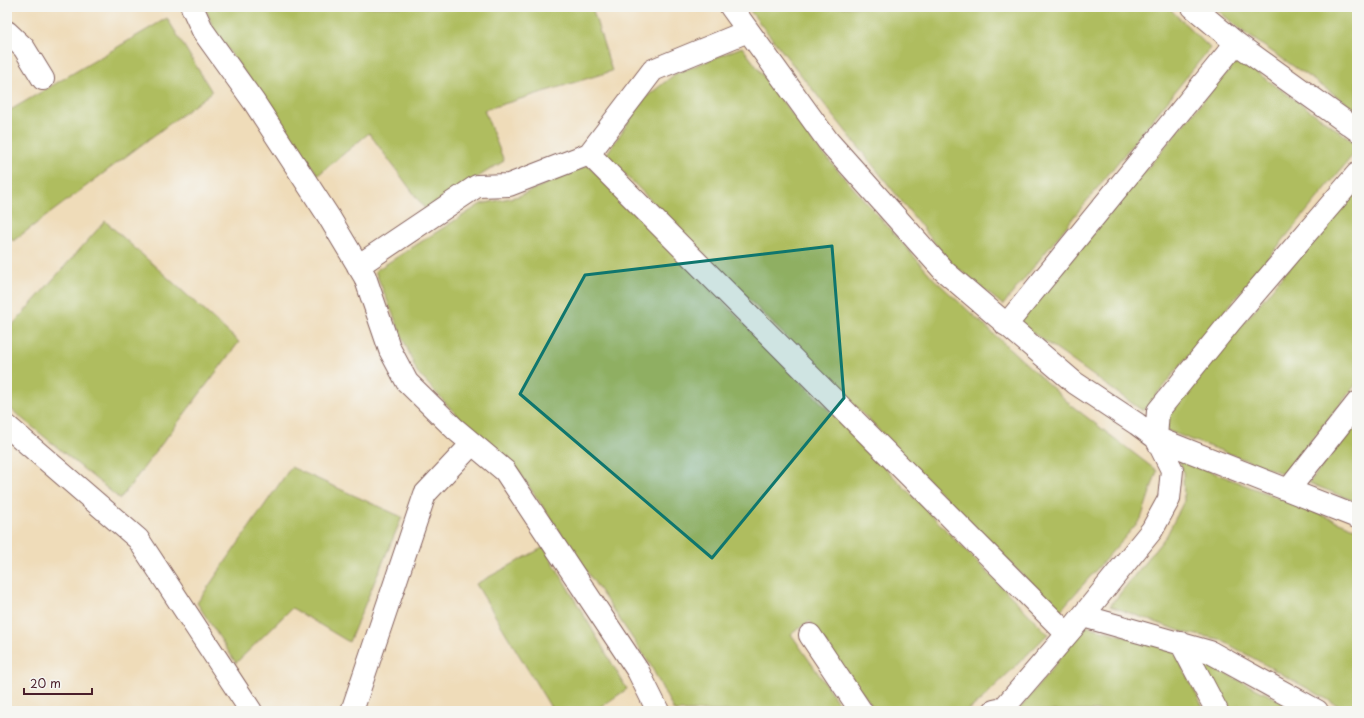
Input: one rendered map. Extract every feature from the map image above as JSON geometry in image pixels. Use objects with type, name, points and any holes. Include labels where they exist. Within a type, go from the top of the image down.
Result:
[{"type":"lane","points":[[192,7],[203,31],[254,102],[329,217],[365,277],[390,350],[407,382],[455,429],[505,471],[638,671],[658,711]]},
{"type":"lane","points":[[731,7],[828,141],[944,271],[1075,383],[1156,438],[1357,517]]},
{"type":"lane","points":[[1194,7],[1236,43],[1357,130]]},
{"type":"lane","points":[[358,266],[477,186],[509,185],[588,154],[653,70],[748,31]]},
{"type":"lane","points":[[7,32],[24,48],[43,79]]},
{"type":"lane","points":[[1006,325],[1236,43]]},
{"type":"lane","points":[[588,154],[1068,634]]},
{"type":"lane","points":[[994,711],[1004,709],[1083,616],[1152,530],[1169,500],[1172,470],[1156,438],[1158,411],[1231,321],[1357,174]]},
{"type":"lane","points":[[1289,489],[1357,403]]},
{"type":"lane","points":[[7,426],[138,539],[251,711]]},
{"type":"lane","points":[[352,711],[425,494],[472,444]]},
{"type":"lane","points":[[1083,616],[1210,652],[1317,711]]},
{"type":"lane","points":[[810,635],[861,711]]},
{"type":"lane","points":[[1181,644],[1217,711]]},
{"type":"highlighted area","points":[[832,246],[844,398],[712,558],[520,394],[585,275]]},
{"type":"green space","points":[[205,7],[592,7],[612,71],[484,110],[504,161],[425,209],[369,133],[318,175],[214,30]]},
{"type":"green space","points":[[747,7],[1168,7],[1210,48],[1003,305],[949,261]]},
{"type":"green space","points":[[1214,7],[1357,7],[1357,110],[1242,31]]},
{"type":"green space","points":[[167,18],[212,92],[13,241],[7,233],[7,112]]},
{"type":"green space","points":[[742,47],[812,141],[934,279],[1071,405],[1157,471],[1141,519],[1059,612],[606,155],[645,98],[675,74]]},
{"type":"green space","points":[[1238,59],[1357,144],[1357,150],[1143,411],[1019,323]]},
{"type":"green space","points":[[588,165],[1048,634],[979,702],[966,711],[876,711],[810,621],[791,634],[844,711],[674,711],[650,664],[515,466],[464,423],[417,372],[375,271],[481,204],[519,196]]},
{"type":"green space","points":[[1357,186],[1357,383],[1284,474],[1168,431],[1165,418]]},
{"type":"green space","points":[[105,221],[239,342],[120,499],[7,406],[7,331]]},
{"type":"green space","points":[[1357,422],[1357,502],[1309,483]]},
{"type":"green space","points":[[1179,459],[1357,529],[1357,711],[1348,711],[1219,639],[1186,633],[1110,606],[1167,535],[1184,501],[1183,472]]},
{"type":"green space","points":[[291,467],[402,517],[349,642],[292,608],[236,663],[197,603]]},
{"type":"green space","points":[[544,547],[627,689],[595,711],[553,711],[476,584]]},
{"type":"green space","points":[[1086,626],[1173,649],[1205,711],[1018,711]]},
{"type":"green space","points":[[1200,661],[1271,696],[1299,711],[1227,711]]}]
